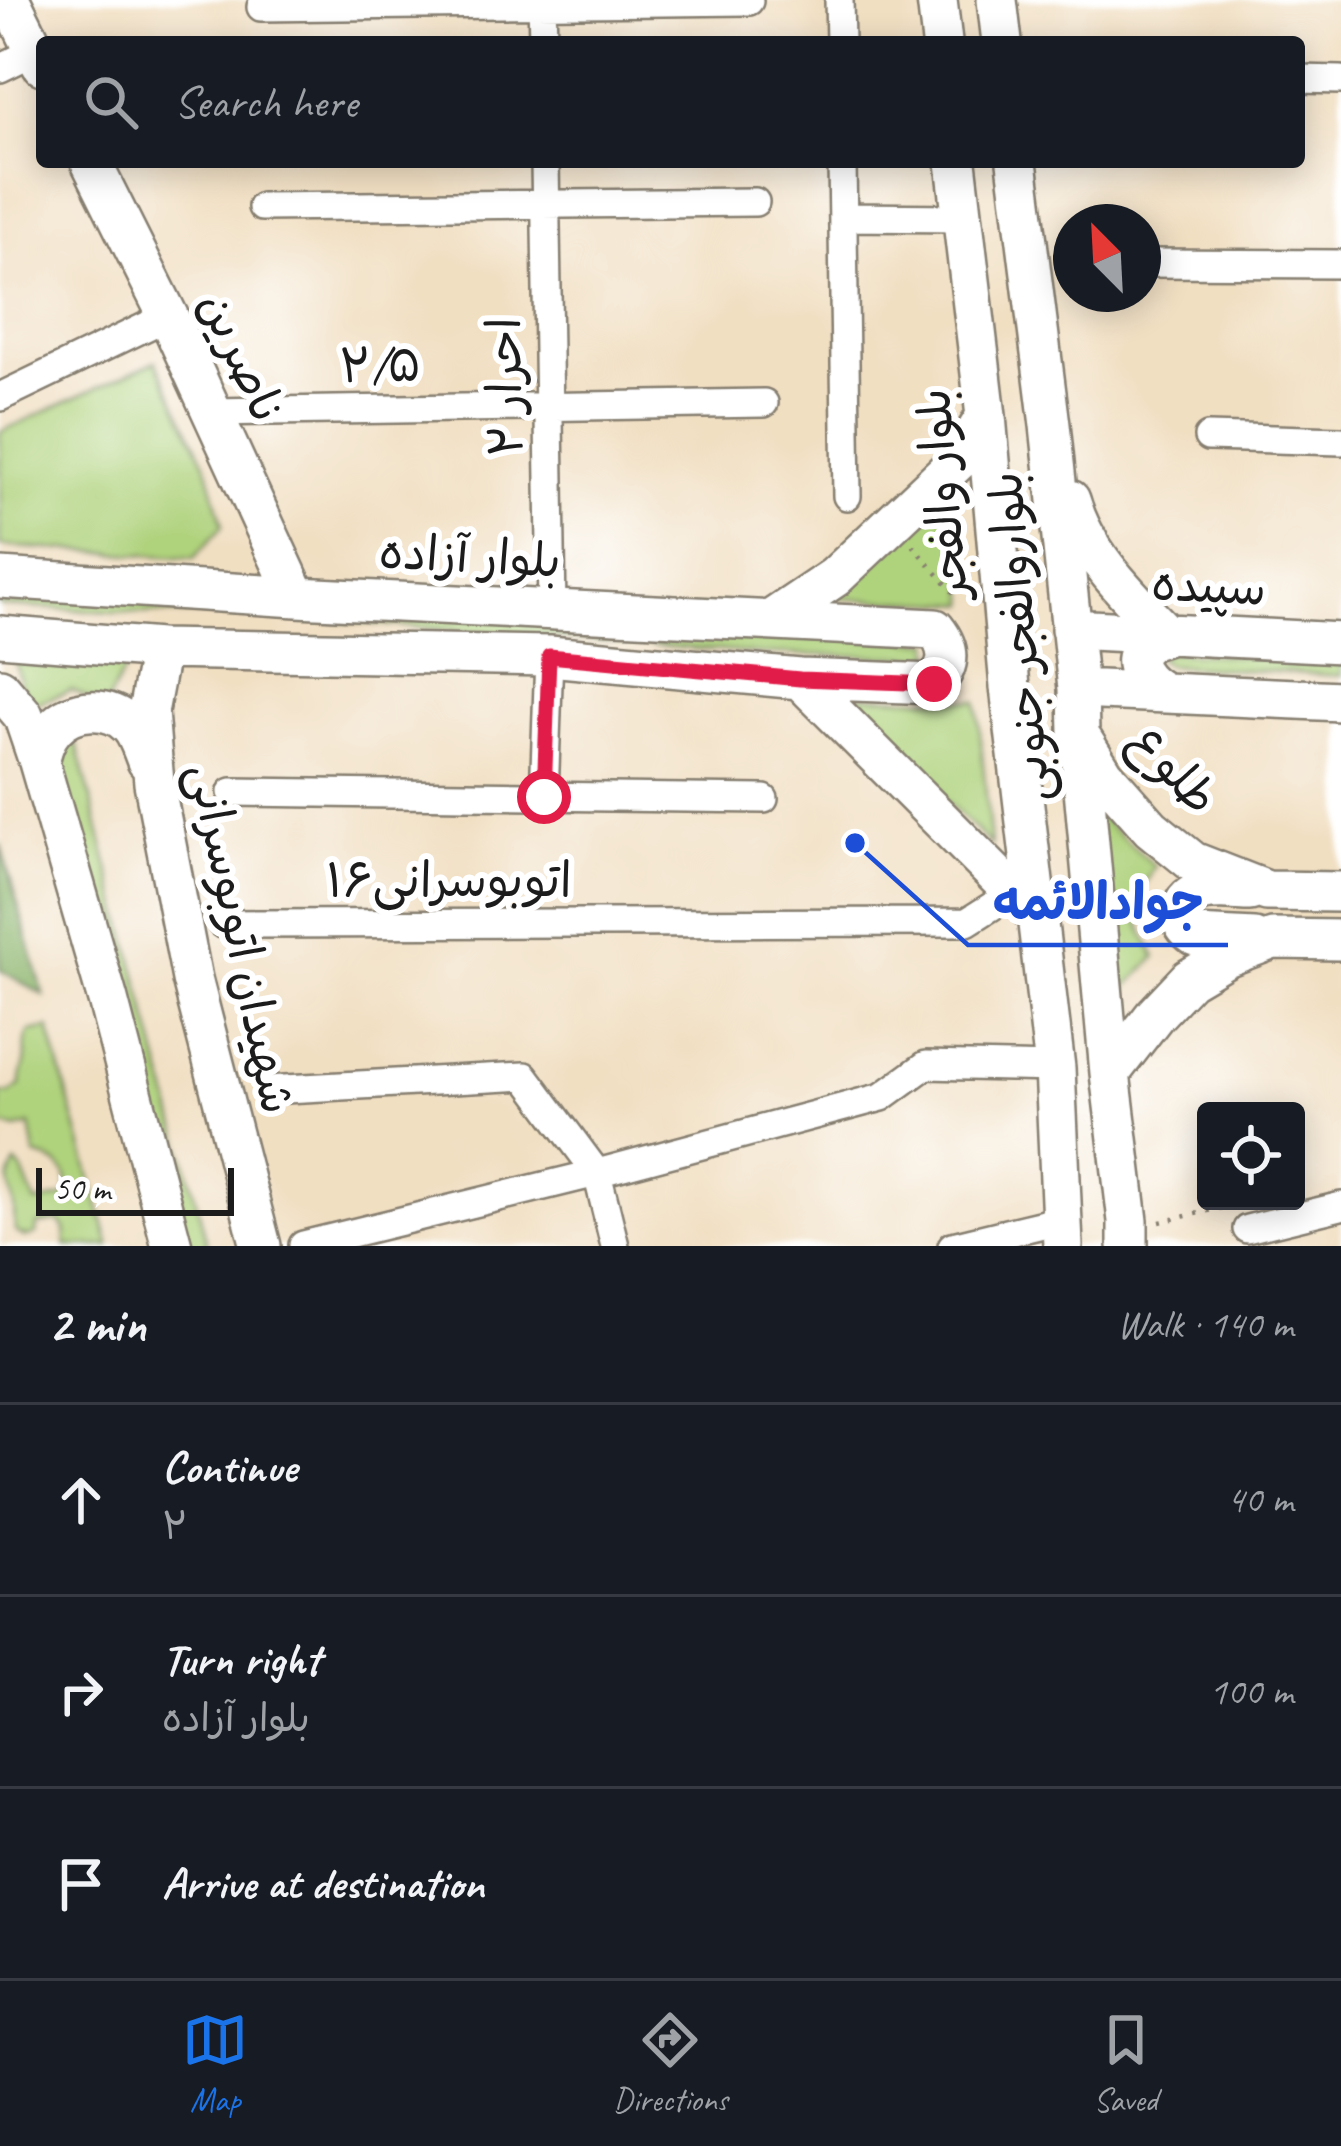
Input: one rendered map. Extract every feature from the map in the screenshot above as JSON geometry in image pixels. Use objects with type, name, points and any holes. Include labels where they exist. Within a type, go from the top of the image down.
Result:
[{"type":"main road","points":[[10,0],[26,62]]},
{"type":"main road","points":[[937,0],[941,36]]},
{"type":"main road","points":[[997,0],[1001,36]]},
{"type":"main road","name":"ناصرین","points":[[94,168],[297,597]]},
{"type":"main road","name":"بلوار والفجر","points":[[957,168],[986,416],[1024,904],[1054,1067],[1063,1233]]},
{"type":"main road","name":"بلواروالفجر جنوبی","points":[[1018,168],[1078,688],[1128,1238]]},
{"type":"main road","points":[[770,620],[836,577],[960,459],[986,416]]},
{"type":"main road","points":[[1050,425],[1076,522],[1095,554],[1167,635],[1146,644],[1137,667],[1142,679],[1164,693]]},
{"type":"main road","name":"بلوار آزاده","points":[[0,578],[770,620],[946,613],[949,657],[945,672],[934,684],[800,679],[549,656],[160,649],[0,636]]},
{"type":"main road","name":"سپیده","points":[[1071,629],[1341,644]]},
{"type":"main road","name":"شهیدان اتوبوسرانی","points":[[160,649],[148,712],[154,783],[192,979],[261,1246]]},
{"type":"main road","points":[[800,679],[1024,904]]},
{"type":"main road","points":[[0,688],[22,715],[39,762],[172,1246]]},
{"type":"main road","points":[[1078,688],[1341,701]]},
{"type":"main road","points":[[39,762],[55,725],[72,714],[112,713],[129,724],[140,741],[154,783]]},
{"type":"main road","name":"طلوع","points":[[1079,734],[1104,775],[1150,828],[1193,862],[1267,891],[1341,892]]},
{"type":"main road","points":[[1267,891],[1196,892],[1181,914],[1183,924],[1196,936],[1341,940]]},
{"type":"main road","points":[[1110,1073],[1189,979],[1226,957],[1273,939]]},
{"type":"street","points":[[839,0],[840,36]]},
{"type":"street","points":[[261,7],[749,1]]},
{"type":"street","points":[[542,2],[543,36]]},
{"type":"street","points":[[1305,79],[1341,80]]},
{"type":"street","name":"۲ احرار","points":[[545,168],[552,610]]},
{"type":"street","points":[[842,168],[848,496]]},
{"type":"street","points":[[262,207],[755,202]]},
{"type":"street","points":[[843,217],[963,218]]},
{"type":"street","points":[[1161,263],[1341,264]]},
{"type":"street","points":[[0,397],[168,316]]},
{"type":"street","name":"۲/۵","points":[[213,412],[764,403]]},
{"type":"street","points":[[1208,437],[1341,441]]},
{"type":"street","points":[[544,797],[549,656]]},
{"type":"street","points":[[232,792],[764,799]]},
{"type":"street","name":"اتوبوسرانی۱۶","points":[[222,924],[967,922],[1024,904]]},
{"type":"street","points":[[303,1246],[883,1097],[926,1065],[1054,1067]]},
{"type":"street","points":[[268,1090],[525,1076],[597,1173],[616,1246]]},
{"type":"street","points":[[1247,1229],[1341,1206]]},
{"type":"street","points":[[952,1246],[1063,1233]]},
{"type":"path","points":[[901,532],[946,613]]},
{"type":"path","points":[[1128,1238],[1240,1204],[1247,1229]]},
{"type":"green space","points":[[156,361],[208,469],[223,526],[194,558],[0,546],[0,432]]},
{"type":"green space","points":[[952,481],[968,604],[822,598]]},
{"type":"green space","points":[[0,588],[932,642],[932,657],[760,654],[273,616],[0,606]]},
{"type":"green space","points":[[12,648],[133,653],[105,707],[72,690],[26,707]]},
{"type":"green space","points":[[1164,652],[1341,661],[1341,676],[1166,665],[1159,659]]},
{"type":"green space","points":[[839,695],[977,701],[991,845]]},
{"type":"green space","points":[[67,741],[77,745],[208,1246],[188,1246],[54,756]]},
{"type":"green space","points":[[1094,812],[1155,866],[1138,911],[1156,957],[1115,999]]},
{"type":"green space","points":[[0,843],[44,995],[0,970]]},
{"type":"green space","points":[[49,1028],[110,1246],[66,1246],[65,1229],[59,1221],[37,1225],[36,1234],[30,1236],[15,1231],[9,1182],[16,1164],[36,1203],[65,1197],[67,1188],[62,1169],[35,1155],[30,1125],[17,1129],[0,1125],[0,1093],[9,1094],[21,1086],[29,1032]]},
{"type":"place","name":"جوادالائمه","points":[[855,843]]},
{"type":"route","points":[[544,797],[549,656],[800,679],[934,684]]}]
